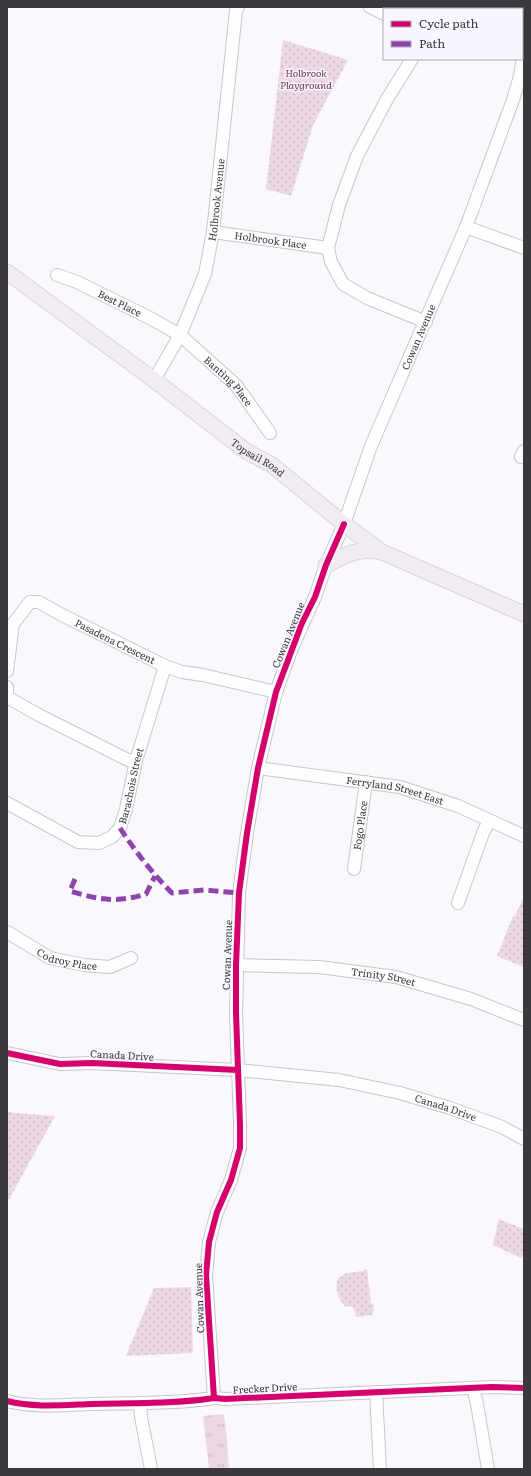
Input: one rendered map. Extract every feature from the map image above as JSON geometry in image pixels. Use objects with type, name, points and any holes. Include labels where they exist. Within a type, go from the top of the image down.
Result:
[{"type":"main road","name":"Topsail Road","points":[[7,272],[154,380],[246,451],[272,465],[344,524],[382,552],[524,614]]},
{"type":"main road","points":[[326,564],[356,551],[371,549],[382,552]]},
{"type":"street","name":"Holbrook Avenue","points":[[154,380],[180,335],[205,274],[213,232],[236,11],[238,7]]},
{"type":"street","points":[[370,7],[383,14]]},
{"type":"street","points":[[411,60],[387,99],[357,156],[339,205],[328,248],[331,262],[343,284],[367,298],[426,322]]},
{"type":"street","name":"Cowan Avenue","points":[[214,1398],[206,1275],[208,1249],[217,1212],[231,1180],[240,1148],[236,1013],[239,893],[258,768],[276,692],[302,623],[315,597],[326,564],[344,524],[371,446],[466,227],[513,100],[522,60]]},
{"type":"street","points":[[466,227],[524,248]]},
{"type":"street","name":"Holbrook Place","points":[[213,232],[328,248]]},
{"type":"street","name":"Best Place","points":[[57,275],[77,282],[150,318],[180,335]]},
{"type":"street","name":"Banting Place","points":[[180,335],[236,385],[270,433]]},
{"type":"street","name":"Pasadena Crescent","points":[[7,671],[13,624],[30,602],[39,602],[165,666],[182,672],[203,675],[276,692]]},
{"type":"street","name":"Barachois Street","points":[[7,803],[78,842],[99,843],[112,837],[120,828],[126,809],[136,761],[165,666]]},
{"type":"street","points":[[7,686],[7,697],[37,714],[128,760],[136,761]]},
{"type":"street","name":"Ferryland Street East","points":[[258,768],[400,787],[458,806],[524,836]]},
{"type":"street","name":"Fogo Place","points":[[354,869],[366,782]]},
{"type":"street","points":[[458,903],[483,833],[489,821]]},
{"type":"street","name":"Codroy Place","points":[[7,932],[50,958],[84,965],[110,968],[130,958]]},
{"type":"street","name":"Trinity Street","points":[[236,965],[319,967],[396,977],[471,999],[524,1020]]},
{"type":"street","name":"Canada Drive","points":[[7,1054],[60,1064],[92,1063],[238,1070],[339,1080],[400,1093],[502,1127],[524,1139]]},
{"type":"street","name":"Frecker Drive","points":[[7,1401],[17,1404],[140,1403],[214,1398],[225,1399],[491,1387],[524,1388]]},
{"type":"street","points":[[473,1388],[488,1469]]},
{"type":"street","points":[[376,1392],[380,1469]]},
{"type":"street","points":[[140,1403],[140,1416],[151,1469]]},
{"type":"green space","name":"Holbrook Playground","points":[[283,40],[348,60],[313,125],[291,196],[266,189]]},
{"type":"green space","points":[[524,896],[524,967],[497,956],[513,916],[515,916]]},
{"type":"green space","points":[[7,1111],[14,1113],[55,1116],[7,1203]]},
{"type":"green space","points":[[499,1219],[524,1229],[524,1255],[521,1258],[493,1245]]},
{"type":"green space","points":[[367,1270],[371,1303],[374,1305],[373,1315],[356,1317],[353,1307],[345,1306],[338,1296],[338,1278],[344,1274]]},
{"type":"green space","points":[[191,1287],[193,1353],[126,1356],[154,1288]]},
{"type":"green space","points":[[224,1414],[229,1469],[209,1469],[203,1416]]},
{"type":"marked path","points":[[120,828],[144,862],[172,893],[204,890],[239,893]]},
{"type":"marked path","points":[[75,879],[70,891],[90,897],[126,899],[146,894],[155,876]]},
{"type":"cycle path","points":[[214,1398],[206,1275],[209,1242],[217,1212],[231,1180],[240,1148],[236,965],[239,893],[247,833],[258,768],[276,692],[302,623],[315,597],[326,565],[344,524]]},
{"type":"cycle path","points":[[7,1053],[60,1064],[92,1063],[238,1070]]},
{"type":"cycle path","points":[[7,1401],[28,1405],[60,1405],[168,1402],[214,1398],[225,1399],[491,1387],[524,1388]]}]
